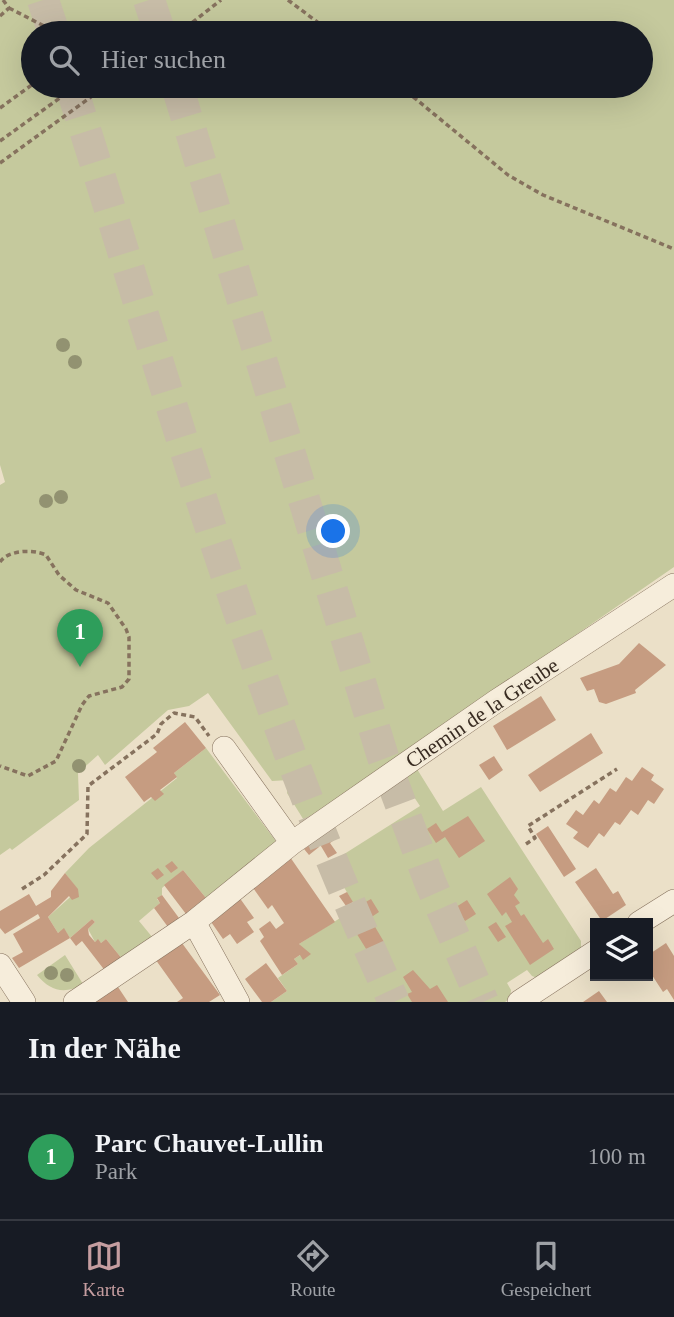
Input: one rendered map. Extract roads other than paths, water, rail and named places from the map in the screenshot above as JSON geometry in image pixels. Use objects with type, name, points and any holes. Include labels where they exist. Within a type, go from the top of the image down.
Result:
[{"type":"street","name":"Chemin de la Greube","points":[[75,1002],[194,922],[292,843],[495,702],[674,585]]},
{"type":"street","points":[[224,748],[292,843]]},
{"type":"street","points":[[647,918],[674,901]]},
{"type":"street","points":[[194,922],[238,1002]]},
{"type":"street","points":[[519,1002],[590,955]]},
{"type":"street","points":[[0,965],[24,1002]]},
{"type":"tunnel","points":[[43,0],[50,21]]},
{"type":"tunnel","points":[[149,0],[156,21]]},
{"type":"tunnel","points":[[75,98],[180,434],[257,664],[299,778],[394,1002]]},
{"type":"tunnel","points":[[181,98],[383,757],[430,882],[483,1002]]},
{"type":"place","name":"Parc Chauvet-Lullin","points":[[80,667]]}]
